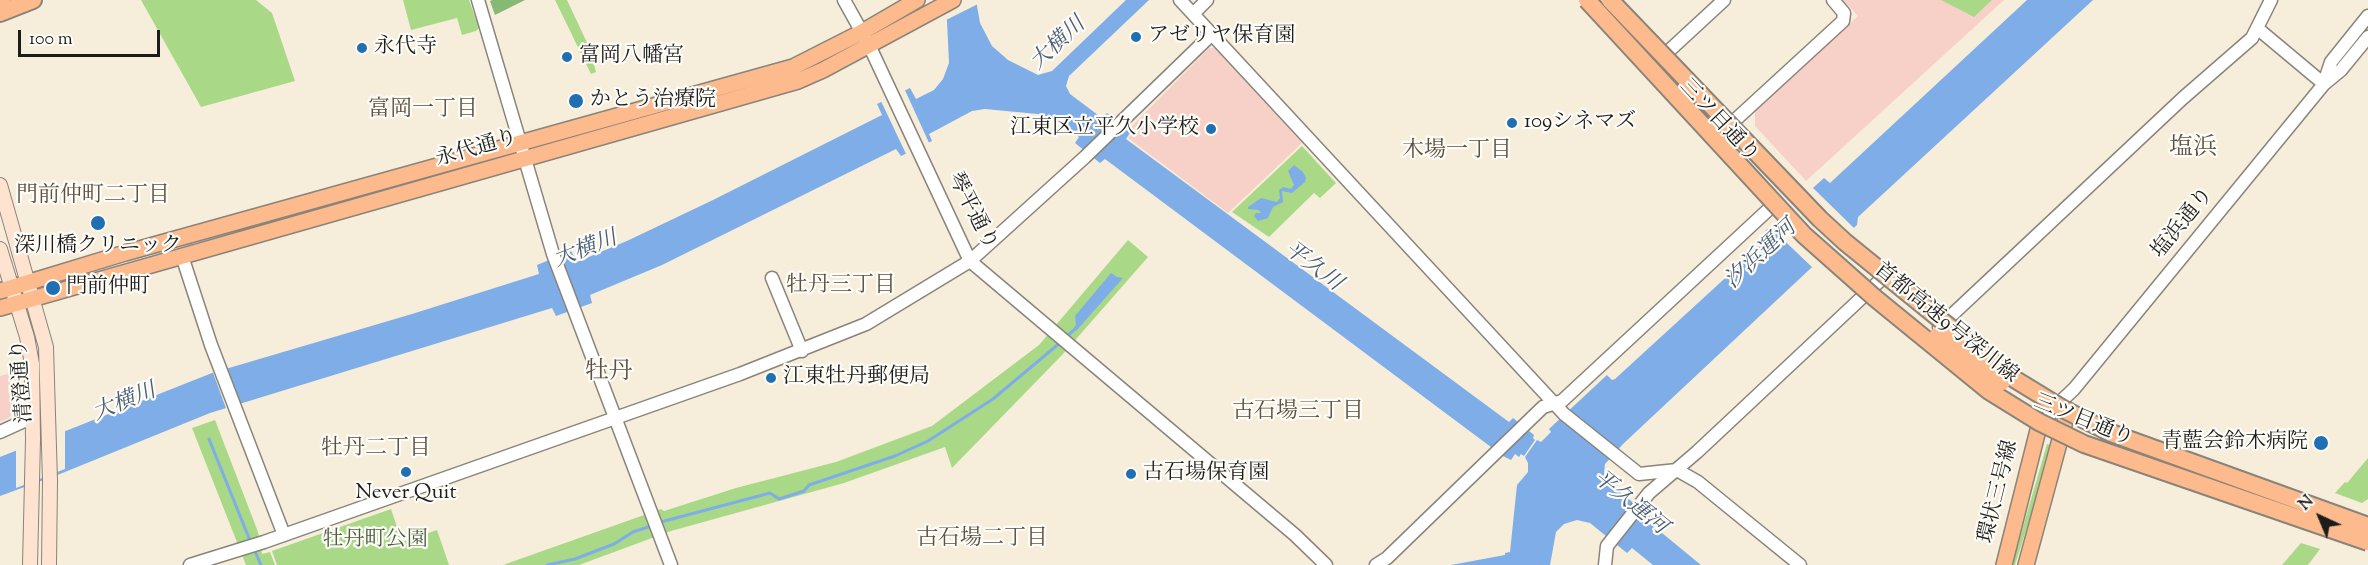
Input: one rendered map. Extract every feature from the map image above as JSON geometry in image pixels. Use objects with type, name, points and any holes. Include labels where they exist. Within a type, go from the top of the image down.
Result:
[{"type":"highway","points":[[0,13],[33,0]]},
{"type":"highway","name":"首都高速9号深川線","points":[[1587,0],[1804,235],[1875,298],[1989,391],[2039,422],[2084,444],[2368,541]]},
{"type":"highway","name":"首都高速9号深川線","points":[[1610,0],[1828,227],[2011,377],[2065,410],[2112,433],[2368,526]]},
{"type":"highway","points":[[1667,52],[1680,81],[1729,129],[1812,227],[1882,290],[1969,360],[2023,396],[2087,430],[2149,456],[2316,507]]},
{"type":"main road","name":"永代通り","points":[[0,308],[798,81],[823,70],[917,0]]},
{"type":"main road","name":"三ツ目通り","points":[[1578,0],[1770,209],[1864,296],[1987,397],[2038,429],[2059,439],[2170,477],[2267,505],[2368,541]]},
{"type":"main road","points":[[1618,0],[1667,52]]},
{"type":"main road","name":"永代通り","points":[[6,289],[125,253],[794,67],[949,2]]},
{"type":"main road","name":"三ツ目通り","points":[[1729,129],[1887,274],[2029,386],[2063,407],[2162,451],[2368,520]]},
{"type":"main road","name":"清澄通り","points":[[0,185],[46,348],[50,481],[49,565]]},
{"type":"main road","name":"清澄通り","points":[[0,249],[6,289],[16,303],[31,352],[33,485],[30,565]]},
{"type":"main road","name":"環状三号線","points":[[2026,565],[2059,439],[2063,407]]},
{"type":"main road","name":"環状三号線","points":[[2004,565],[2038,429]]},
{"type":"street","points":[[478,0],[553,254],[671,565]]},
{"type":"street","name":"琴平通り","points":[[844,0],[866,38],[970,261],[1295,535],[1326,565]]},
{"type":"street","points":[[1180,0],[1565,415],[1639,474],[1677,470],[1698,482],[1800,565]]},
{"type":"street","points":[[1193,14],[1208,0]]},
{"type":"street","points":[[1645,74],[1724,0]]},
{"type":"street","points":[[1729,129],[1843,21],[1844,13],[1833,0]]},
{"type":"street","points":[[1923,346],[1944,321],[2173,108],[2252,38],[2271,0]]},
{"type":"street","name":"塩浜通り","points":[[2324,84],[2331,62],[2368,16]]},
{"type":"street","points":[[2257,28],[2324,84]]},
{"type":"street","points":[[189,565],[264,542],[614,418],[802,351],[866,324],[970,261],[1085,157],[1212,34]]},
{"type":"street","name":"塩浜通り","points":[[2038,429],[2063,407],[2074,389],[2324,84],[2341,70],[2368,37]]},
{"type":"street","points":[[1376,565],[1543,407],[1562,401],[1770,209]]},
{"type":"street","points":[[182,256],[201,319],[284,535]]},
{"type":"street","points":[[1605,565],[1607,546],[1648,493],[1677,470],[1887,274]]},
{"type":"street","points":[[772,278],[802,351]]},
{"type":"street","points":[[0,432],[33,417]]},
{"type":"shaded area","points":[[1843,0],[2004,0],[1806,181],[1755,126],[1755,111],[1858,16]]},
{"type":"shaded area","name":"江東区立平久小学校","points":[[1209,48],[1215,48],[1302,143],[1228,213],[1128,138],[1134,131],[1131,127]]},
{"type":"shaded area","points":[[15,372],[16,407],[9,418],[0,422],[0,376]]},
{"type":"green space","points":[[141,0],[256,0],[272,13],[295,81],[201,107]]},
{"type":"green space","points":[[403,0],[469,0],[479,28],[462,35],[457,18],[411,30]]},
{"type":"green space","points":[[525,0],[495,15],[490,1]]},
{"type":"green space","points":[[555,0],[567,0],[590,49],[596,72],[591,74]]},
{"type":"green space","points":[[1941,0],[1992,0],[1974,17]]},
{"type":"green space","points":[[1302,146],[1336,183],[1320,198],[1314,193],[1269,237],[1232,212]]},
{"type":"green space","points":[[1128,240],[1148,257],[1063,354],[952,468],[945,447],[844,483],[671,531],[579,565],[503,565],[661,509],[664,511],[736,488],[836,462],[932,426],[1039,345]]},
{"type":"green space","points":[[215,420],[258,532],[262,554],[270,552],[275,565],[246,565],[192,428]]},
{"type":"green space","points":[[2047,444],[2050,445],[2033,508],[2015,565],[2012,565]]},
{"type":"green space","points":[[2368,458],[2368,499],[2362,503],[2335,493],[2345,482],[2347,483]]},
{"type":"green space","name":"牡丹町公園","points":[[391,509],[402,542],[437,530],[449,565],[277,565],[272,551]]},
{"type":"green space","points":[[2301,543],[2320,549],[2308,565],[2282,565]]},
{"type":"water","points":[[946,0],[976,0],[980,23],[992,46],[1008,60],[1038,75],[1052,71],[1126,0],[1149,0],[1069,76],[1066,86],[1070,94],[1102,118],[1107,113],[1132,130],[1126,139],[1509,422],[1513,418],[1534,435],[1535,440],[1524,456],[1521,454],[1519,457],[1515,454],[1511,460],[1503,456],[1105,159],[1100,163],[1075,143],[1079,137],[1062,124],[1038,114],[985,109],[972,111],[929,134],[932,141],[901,156],[896,149],[662,265],[590,295],[592,303],[556,316],[552,308],[210,413],[0,496],[0,457],[212,373],[539,274],[537,265],[571,251],[577,262],[713,200],[882,115],[877,104],[910,88],[916,99],[934,90],[943,79],[949,63]]},
{"type":"water","points":[[2027,0],[2093,0],[1858,217],[1857,225],[1623,444],[1605,464],[1604,473],[1607,481],[1654,520],[1651,524],[1701,565],[1653,565],[1632,548],[1627,553],[1590,523],[1577,520],[1564,524],[1556,532],[1550,565],[1451,565],[1505,555],[1510,552],[1517,485],[1528,472],[1525,457],[1537,440],[1541,442],[1551,432],[1549,429],[1607,375],[1612,380],[1615,379],[1770,237],[1765,231],[1824,178],[1830,183]]},
{"type":"water","points":[[1294,165],[1303,172],[1305,182],[1292,193],[1282,191],[1283,202],[1273,207],[1268,218],[1258,221],[1254,216],[1256,213],[1261,213],[1259,210],[1248,209],[1248,207],[1261,198],[1277,202],[1280,198],[1279,190],[1283,187],[1291,189],[1294,185],[1288,171]]},
{"type":"water","points":[[1111,273],[1123,278],[1076,331],[1073,329],[1076,325],[1075,316]]},
{"type":"pier","points":[[943,0],[979,0],[980,3],[944,21]]},
{"type":"pier","points":[[904,88],[930,145],[907,156],[880,99]]},
{"type":"pier","points":[[1811,186],[1856,230],[1814,269],[1768,225]]},
{"type":"pier","points":[[227,366],[241,406],[227,411],[212,370]]},
{"type":"pier","points":[[65,430],[65,469],[16,488],[16,449]]},
{"type":"waterway","points":[[1066,337],[1074,330]]},
{"type":"waterway","points":[[657,523],[770,493],[779,499],[804,491],[809,485],[895,456],[928,441],[993,399],[1061,342]]},
{"type":"waterway","points":[[209,439],[251,543]]},
{"type":"waterway","points":[[547,565],[575,559],[651,526]]},
{"type":"waterway","points":[[254,549],[261,565]]},
{"type":"place","name":"アゼリヤ保育園","points":[[1136,37]]},
{"type":"place","name":"永代寺","points":[[362,48]]},
{"type":"place","name":"富岡八幡宮","points":[[567,57]]},
{"type":"place","name":"かとう治療院","points":[[576,101]]},
{"type":"place","name":"109シネマズ","points":[[1512,123]]},
{"type":"place","name":"江東区立平久小学校","points":[[1211,129]]},
{"type":"place","name":"深川橋クリニック","points":[[98,223]]},
{"type":"place","name":"門前仲町","points":[[53,288]]},
{"type":"place","name":"江東牡丹郵便局","points":[[771,378]]},
{"type":"place","name":"青藍会鈴木病院","points":[[2321,443]]},
{"type":"place","name":"Never Quit","points":[[406,472]]},
{"type":"place","name":"古石場保育園","points":[[1131,474]]},
{"type":"district","name":"富岡一丁目","points":[[423,111]]},
{"type":"district","name":"塩浜","points":[[2193,150]]},
{"type":"district","name":"木場一丁目","points":[[1457,152]]},
{"type":"district","name":"門前仲町二丁目","points":[[93,197]]},
{"type":"district","name":"牡丹三丁目","points":[[841,287]]},
{"type":"district","name":"牡丹","points":[[609,374]]},
{"type":"district","name":"古石場三丁目","points":[[1298,413]]},
{"type":"district","name":"牡丹二丁目","points":[[376,450]]},
{"type":"district","name":"古石場二丁目","points":[[982,540]]},
{"type":"water label","name":"大横川","points":[[1059,45]]},
{"type":"water label","name":"大横川","points":[[586,251]]},
{"type":"water label","name":"汐浜運河","points":[[1762,256]]},
{"type":"water label","name":"平久川","points":[[1312,268]]},
{"type":"water label","name":"大横川","points":[[125,404]]},
{"type":"water label","name":"平久運河","points":[[1629,504]]}]
